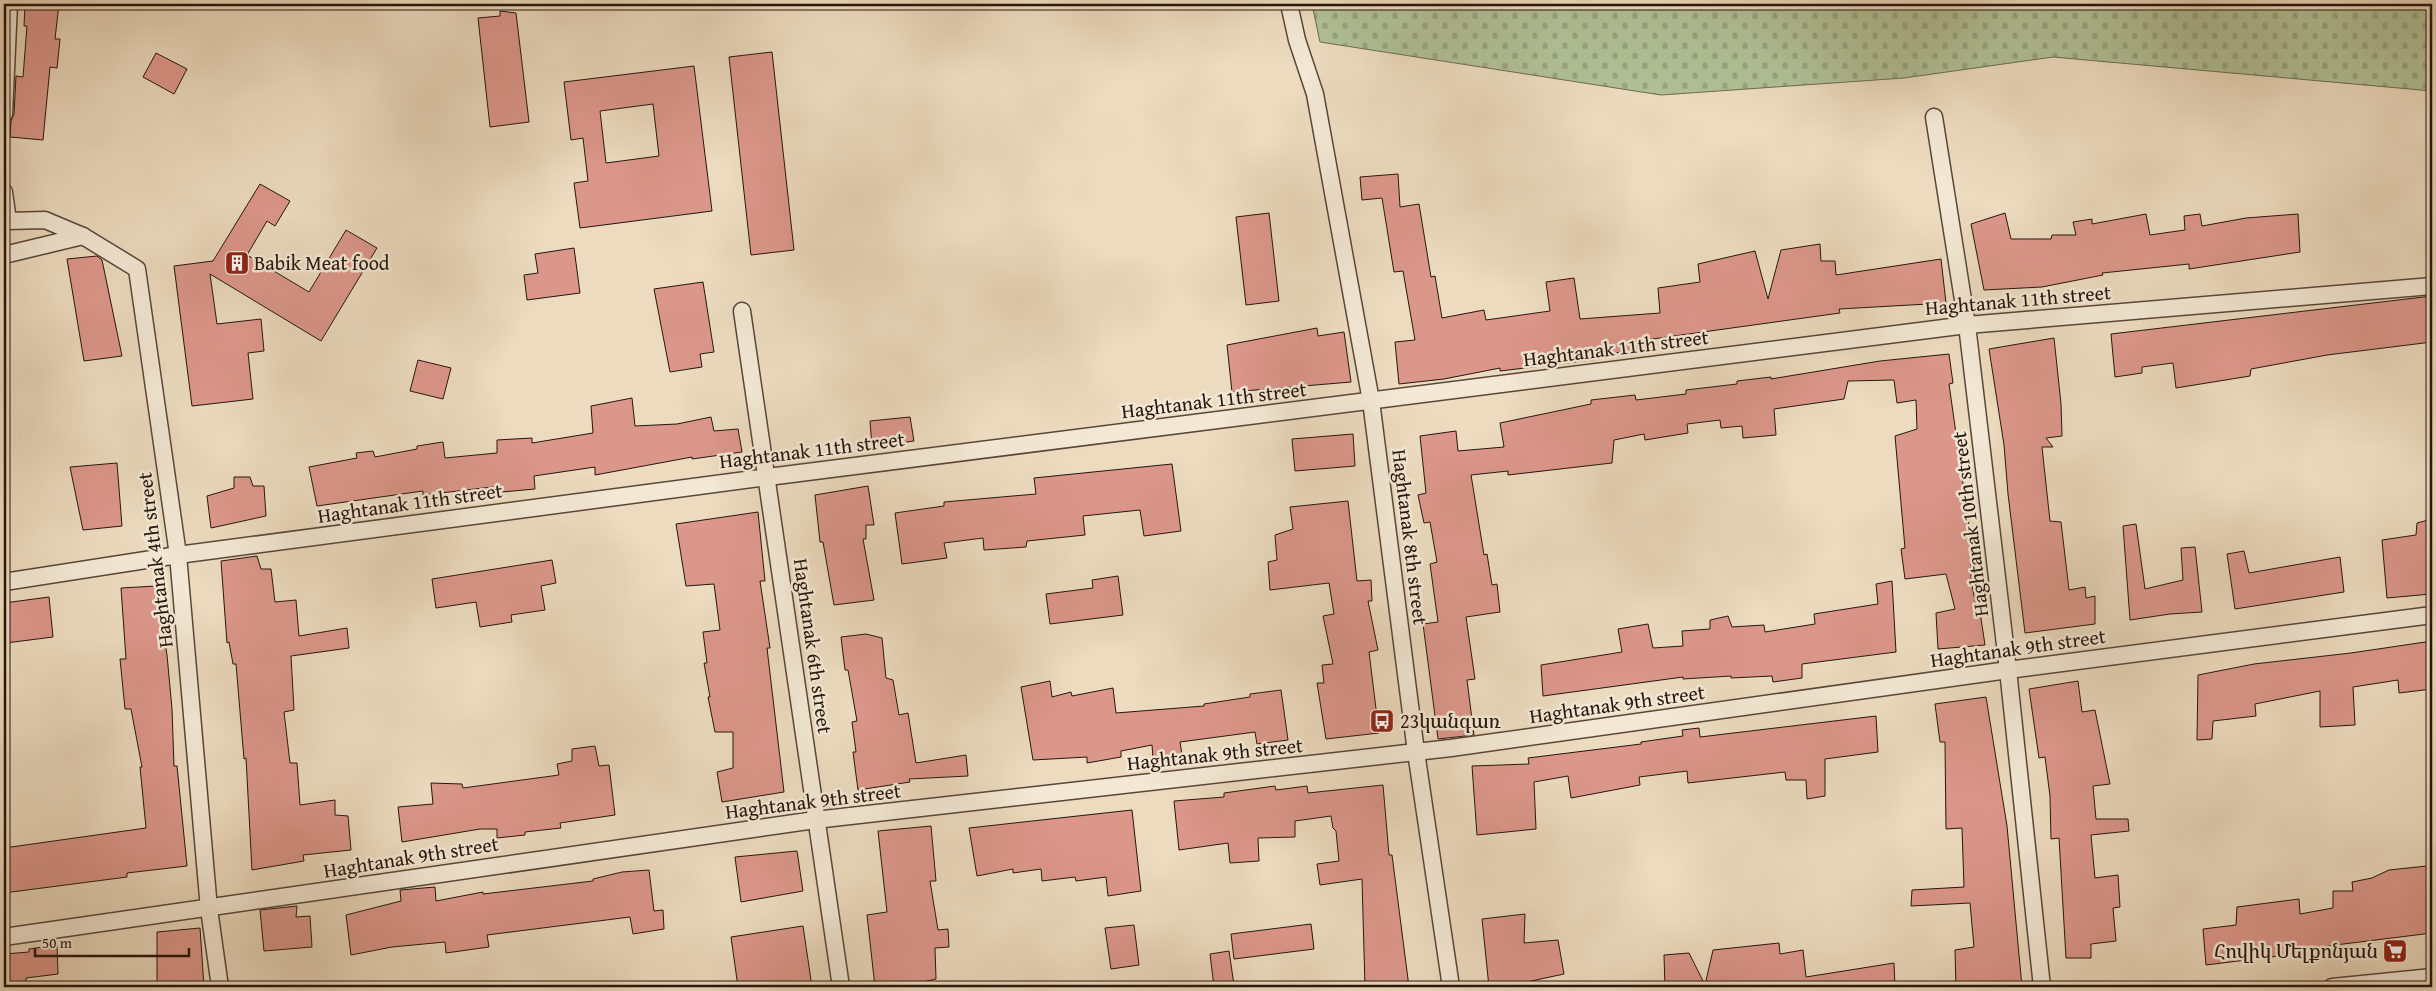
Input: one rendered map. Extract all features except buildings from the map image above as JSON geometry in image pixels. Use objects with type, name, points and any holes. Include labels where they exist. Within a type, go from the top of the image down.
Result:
[{"type":"street","points":[[4,114],[9,4]]},
{"type":"street","name":"Haghtanak 8th street","points":[[1289,4],[1297,40],[1315,94],[1371,401],[1416,752],[1451,987]]},
{"type":"street","name":"Haghtanak 10th street","points":[[1934,117],[1967,324],[2008,670],[2042,987]]},
{"type":"street","name":"Haghtanak 4th street","points":[[4,192],[8,221],[45,220],[83,236],[137,269],[178,555],[210,909],[220,987]]},
{"type":"street","points":[[4,256],[83,236]]},
{"type":"street","name":"Haghtanak 11th street","points":[[4,582],[178,555],[768,477],[1967,324],[2432,286]]},
{"type":"street","name":"Haghtanak 6th street","points":[[742,311],[768,477],[815,820],[841,987]]},
{"type":"street","name":"Haghtanak 9th street","points":[[4,937],[210,909],[525,861],[815,820],[1416,752],[2008,670],[2432,615]]},
{"type":"street","points":[[2332,987],[2432,977]]},
{"type":"green space","points":[[1312,4],[2432,4],[2432,91],[2053,57],[1904,78],[1661,95],[1320,42]]},
{"type":"place","name":"Babik Meat food","points":[[237,263]]},
{"type":"place","name":"23կանգառ","points":[[1382,721]]},
{"type":"place","name":"Հովիկ Մելքոնյան","points":[[2395,951]]}]
